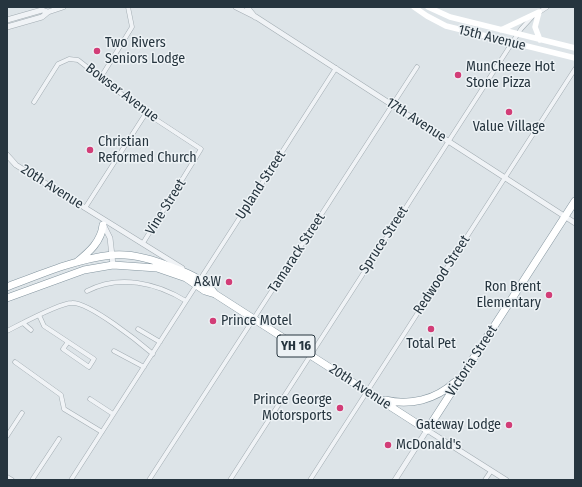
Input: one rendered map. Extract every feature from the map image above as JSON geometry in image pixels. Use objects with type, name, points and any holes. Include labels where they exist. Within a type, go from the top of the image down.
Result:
[{"type":"highway","name":"Victoria Street","points":[[427,430],[575,201]]},
{"type":"highway","points":[[76,263],[93,248],[102,232],[103,224]]},
{"type":"highway","name":"YH 16","points":[[7,287],[76,263],[112,255],[130,256],[159,262],[190,274]]},
{"type":"highway","name":"YH 16","points":[[7,298],[84,270],[113,265],[157,268],[198,283]]},
{"type":"highway","name":"20th Avenue","points":[[190,274],[198,283],[209,286],[214,294],[427,430]]},
{"type":"highway","points":[[378,399],[411,403],[426,400],[447,390],[461,377]]},
{"type":"main road","name":"15th Avenue","points":[[414,7],[446,26],[575,58]]},
{"type":"main road","name":"15th Avenue","points":[[428,7],[450,17],[575,48]]},
{"type":"main road","points":[[501,30],[539,12]]},
{"type":"main road","points":[[539,12],[535,27],[540,40]]},
{"type":"street","points":[[7,27],[42,17],[48,12],[63,7]]},
{"type":"street","points":[[101,77],[132,27],[128,7]]},
{"type":"street","name":"17th Avenue","points":[[236,7],[256,17],[575,223]]},
{"type":"street","name":"17th Avenue","points":[[247,7],[256,17]]},
{"type":"street","name":"Spruce Street","points":[[230,480],[517,34],[527,22],[548,7]]},
{"type":"street","points":[[7,20],[42,10],[48,12]]},
{"type":"street","name":"Bowser Avenue","points":[[34,102],[58,64],[69,59],[78,60],[146,113],[201,149]]},
{"type":"street","name":"Tamarack Street","points":[[149,480],[417,67]]},
{"type":"street","name":"Upland Street","points":[[71,480],[336,68]]},
{"type":"street","name":"Redwood Street","points":[[310,480],[575,69]]},
{"type":"street","points":[[86,208],[146,113]]},
{"type":"street","name":"Vine Street","points":[[143,244],[201,149]]},
{"type":"street","name":"20th Avenue","points":[[7,155],[16,165],[190,274]]},
{"type":"street","name":"20th Avenue","points":[[99,217],[110,238],[113,265]]},
{"type":"street","points":[[87,291],[98,285],[133,282],[153,285],[172,292],[186,301]]},
{"type":"street","points":[[7,331],[39,315],[72,302],[80,304],[129,334],[153,354]]},
{"type":"street","points":[[39,315],[44,326],[94,359],[89,367],[63,349],[68,342]]},
{"type":"street","points":[[23,323],[31,330]]},
{"type":"street","points":[[138,329],[160,342]]},
{"type":"street","points":[[114,351],[144,367]]},
{"type":"street","points":[[15,362],[61,395],[64,409],[102,432]]},
{"type":"street","points":[[90,399],[113,414]]},
{"type":"street","points":[[7,436],[22,413]]},
{"type":"street","name":"20th Avenue","points":[[427,430],[506,480]]},
{"type":"street","name":"Victoria Street","points":[[395,480],[427,430]]},
{"type":"street","points":[[32,480],[59,439]]},
{"type":"street","points":[[485,480],[491,471]]},
{"type":"street","points":[[7,477],[12,480]]},
{"type":"place","name":"Two Rivers Seniors Lodge","points":[[97,51]]},
{"type":"place","name":"MunCheeze Hot Stone Pizza","points":[[458,75]]},
{"type":"place","name":"Value Village","points":[[509,112]]},
{"type":"place","name":"Christian Reformed Church","points":[[90,150]]},
{"type":"place","name":"A&W","points":[[229,282]]},
{"type":"place","name":"Ron Brent Elementary","points":[[549,295]]},
{"type":"place","name":"Prince Motel","points":[[213,321]]},
{"type":"place","name":"Total Pet","points":[[431,329]]},
{"type":"place","name":"Prince George Motorsports","points":[[340,408]]},
{"type":"place","name":"Gateway Lodge","points":[[509,425]]},
{"type":"place","name":"McDonald's","points":[[388,445]]}]
